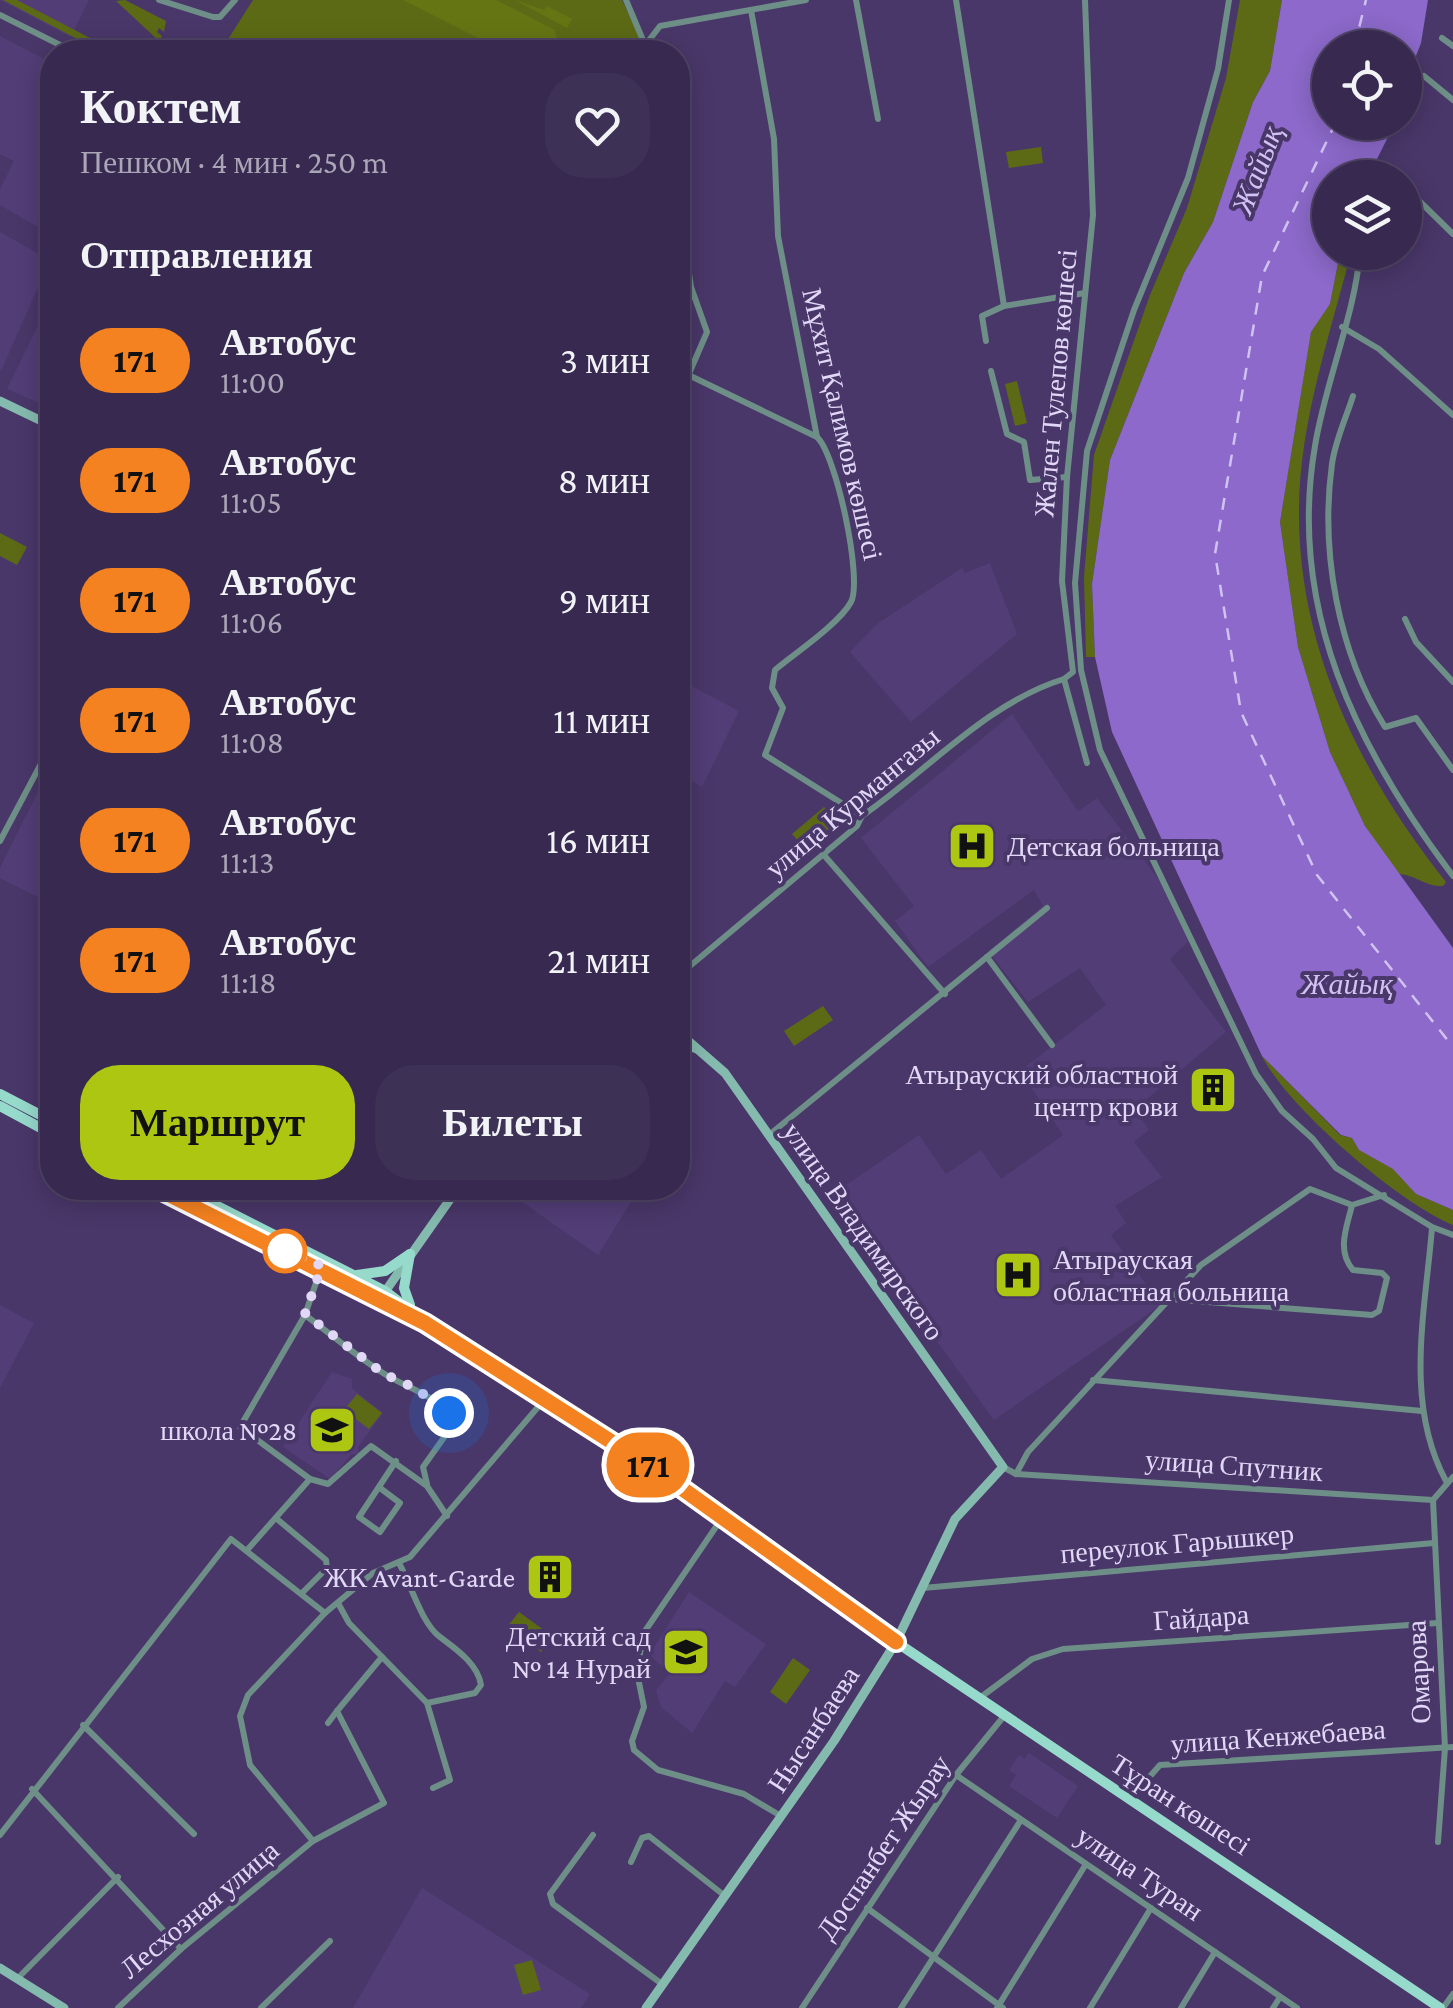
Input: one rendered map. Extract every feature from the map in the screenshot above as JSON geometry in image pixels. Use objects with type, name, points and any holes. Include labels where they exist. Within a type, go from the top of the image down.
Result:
[{"type":"main road","points":[[0,1094],[40,1115]]},
{"type":"main road","points":[[0,1106],[40,1128]]},
{"type":"main road","points":[[182,1200],[352,1275],[722,1517],[896,1642]]},
{"type":"main road","points":[[204,1200],[413,1310]]},
{"type":"main road","points":[[352,1275],[385,1271],[410,1254]]},
{"type":"main road","points":[[410,1254],[404,1288],[413,1310],[425,1323]]},
{"type":"main road","name":"Тұран көшесі","points":[[896,1642],[1247,1874],[1441,2008]]},
{"type":"street","points":[[159,0],[213,17],[220,17],[235,0]]},
{"type":"street","points":[[626,0],[645,40]]},
{"type":"street","points":[[648,40],[660,26],[806,0]]},
{"type":"street","points":[[856,0],[878,119]]},
{"type":"street","points":[[956,0],[1004,306]]},
{"type":"street","name":"Жален Тулепов көшесі","points":[[1085,0],[1093,215],[1062,581],[1072,672],[1064,679],[1087,763]]},
{"type":"street","points":[[1229,0],[1218,69],[1188,178],[1134,310],[1087,450],[1075,583],[1080,670],[1100,750],[1139,823],[1256,1074],[1282,1111],[1313,1139],[1336,1168],[1432,1228],[1453,1236]]},
{"type":"street","name":"Мұхит Қалимов көшесі","points":[[750,10],[774,139],[778,236],[817,438],[831,458],[855,581],[851,602],[774,670],[772,688],[783,708],[765,756],[862,816]]},
{"type":"street","points":[[0,16],[49,40]]},
{"type":"street","points":[[1442,38],[1453,46]]},
{"type":"street","points":[[1424,76],[1453,100]]},
{"type":"street","points":[[1422,204],[1453,234]]},
{"type":"street","points":[[1357,270],[1314,446],[1310,490],[1312,589],[1318,622],[1348,703],[1376,759],[1453,876]]},
{"type":"street","points":[[690,280],[707,332],[690,371]]},
{"type":"street","points":[[986,341],[982,316],[1004,306],[1085,293]]},
{"type":"street","points":[[1342,327],[1378,349],[1453,415]]},
{"type":"street","points":[[991,371],[1007,434],[1024,442],[1030,480],[1068,477]]},
{"type":"street","points":[[690,377],[817,438]]},
{"type":"street","points":[[1352,396],[1332,460],[1328,551],[1354,660],[1385,727],[1416,718],[1453,770]]},
{"type":"street","points":[[0,401],[40,420]]},
{"type":"street","points":[[1405,620],[1416,642],[1453,682]]},
{"type":"street","name":"улица Курмангазы","points":[[690,966],[824,854],[862,816],[980,726],[1040,686],[1064,679]]},
{"type":"street","points":[[0,842],[40,765]]},
{"type":"street","points":[[824,854],[945,994]]},
{"type":"street","points":[[769,1135],[1047,908]]},
{"type":"street","points":[[987,957],[1052,1045]]},
{"type":"street","name":"улица Владимирского","points":[[690,1041],[725,1073],[1003,1467]]},
{"type":"street","points":[[690,1047],[699,1050]]},
{"type":"street","points":[[1016,1474],[1028,1452],[1201,1264],[1310,1188],[1352,1204],[1384,1195]]},
{"type":"street","points":[[382,1296],[449,1200]]},
{"type":"street","points":[[1170,1299],[1372,1316],[1379,1311],[1386,1278],[1382,1273],[1352,1270],[1346,1263],[1342,1244],[1352,1204]]},
{"type":"street","points":[[1432,1228],[1418,1387],[1435,1461],[1450,1479],[1433,1500]]},
{"type":"street","points":[[323,1264],[305,1314],[240,1426],[310,1479],[328,1484],[370,1446],[427,1486],[447,1516]]},
{"type":"street","points":[[305,1314],[384,1374],[415,1388],[449,1413],[455,1422],[423,1467],[427,1486]]},
{"type":"street","points":[[1093,1380],[1422,1411]]},
{"type":"street","name":"Лесхозная улица","points":[[118,2008],[181,1948],[312,1841],[250,1766],[240,1716],[248,1695],[325,1613],[373,1573],[400,1565],[447,1516],[544,1399]]},
{"type":"street","points":[[380,1488],[400,1503],[380,1532],[359,1517],[396,1461]]},
{"type":"street","name":"улица Спутник","points":[[1003,1467],[1016,1474],[1433,1500]]},
{"type":"street","name":"Нысанбаева","points":[[646,2008],[783,1816],[896,1642],[955,1519],[1003,1467]]},
{"type":"street","points":[[248,1549],[310,1479]]},
{"type":"street","name":"Омарова","points":[[1433,1500],[1449,1747],[1438,1842]]},
{"type":"street","points":[[722,1517],[643,1634],[637,1673],[644,1707],[632,1741],[634,1750],[658,1770],[744,1794],[783,1816]]},
{"type":"street","points":[[276,1519],[326,1560],[327,1568],[302,1593]]},
{"type":"street","points":[[0,1835],[230,1539],[248,1549],[325,1613]]},
{"type":"street","name":"переулок Гарышкер","points":[[924,1588],[1434,1543]]},
{"type":"street","points":[[400,1565],[436,1636],[452,1644],[480,1675],[481,1686],[475,1693],[427,1704]]},
{"type":"street","points":[[338,1603],[349,1624],[427,1704],[450,1780],[432,1788]]},
{"type":"street","name":"Гайдара","points":[[981,1697],[1022,1666],[1063,1649],[1438,1623]]},
{"type":"street","points":[[328,1723],[382,1657]]},
{"type":"street","points":[[312,1841],[384,1802],[337,1711]]},
{"type":"street","name":"Доспанбет Жырау","points":[[802,2008],[956,1776],[1005,1715]]},
{"type":"street","points":[[83,1725],[194,1834]]},
{"type":"street","name":"улица Кенжебаева","points":[[1130,1799],[1160,1765],[1449,1747]]},
{"type":"street","name":"улица Туран","points":[[956,1776],[1297,2008]]},
{"type":"street","points":[[32,1789],[118,1876],[181,1948]]},
{"type":"street","points":[[901,2008],[1022,1820]]},
{"type":"street","points":[[593,1836],[550,1894],[554,1904],[662,1984]]},
{"type":"street","points":[[630,1862],[642,1838],[649,1836],[725,1896]]},
{"type":"street","points":[[867,1907],[1000,2007],[1086,1864]]},
{"type":"street","points":[[17,1979],[118,1876]]},
{"type":"street","points":[[1090,2008],[1151,1908]]},
{"type":"street","points":[[261,2008],[330,1941]]},
{"type":"street","points":[[1182,2008],[1215,1952]]},
{"type":"street","points":[[0,1968],[64,2008]]},
{"type":"street","points":[[1441,2008],[1453,1994]]},
{"type":"street","points":[[1273,2008],[1280,1996]]},
{"type":"shaded area","points":[[0,0],[89,0],[71,37]]},
{"type":"shaded area","points":[[0,36],[40,57],[40,228],[0,205],[0,189],[14,161],[0,154]]},
{"type":"shaded area","points":[[0,232],[40,254],[40,283],[0,370]]},
{"type":"shaded area","points":[[40,322],[40,404],[7,389]]},
{"type":"shaded area","points":[[990,563],[1017,634],[911,722],[850,652],[877,624],[962,568],[965,573]]},
{"type":"shaded area","points":[[690,685],[739,711],[702,787],[690,780]]},
{"type":"shaded area","points":[[1012,714],[1078,811],[1097,798],[1163,885],[1190,940],[1170,959],[1226,1032],[1135,1109],[1149,1130],[1134,1142],[1162,1177],[1115,1206],[1126,1223],[1111,1235],[1161,1305],[994,1420],[904,1296],[904,1285],[889,1265],[875,1261],[830,1196],[919,1135],[946,1174],[981,1150],[1001,1179],[1063,1135],[1020,1071],[1106,1005],[1080,968],[1028,1002],[988,951],[1043,906],[1034,890],[928,967],[895,921],[914,906],[861,838]]},
{"type":"shaded area","points":[[40,787],[40,898],[0,878],[0,868]]},
{"type":"shaded area","points":[[519,1200],[632,1200],[598,1255]]},
{"type":"shaded area","points":[[0,1305],[34,1323],[0,1388]]},
{"type":"shaded area","name":"школа №28","points":[[332,1372],[352,1379],[352,1388],[383,1413],[358,1447],[359,1454],[351,1455],[330,1479],[283,1447]]},
{"type":"shaded area","points":[[689,1592],[766,1644],[735,1687],[725,1681],[692,1733],[661,1707],[656,1690],[670,1673],[649,1655]]},
{"type":"shaded area","points":[[1029,1753],[1078,1786],[1057,1818],[1009,1786],[1016,1775],[1009,1770],[1019,1755],[1025,1759]]},
{"type":"shaded area","points":[[422,1888],[590,1994],[581,2008],[353,2008]]},
{"type":"green space","points":[[3,0],[17,0],[94,40],[79,40]]},
{"type":"green space","points":[[125,0],[166,21],[164,32],[159,28],[157,32],[162,36],[160,40],[158,40],[116,1]]},
{"type":"green space","points":[[253,0],[622,0],[641,40],[228,40]]},
{"type":"green space","points":[[403,0],[496,0],[555,30],[557,40],[482,40]]},
{"type":"green space","points":[[515,0],[544,10],[547,6],[572,19],[567,28]]},
{"type":"green space","points":[[1240,0],[1282,0],[1270,71],[1253,102],[1213,222],[1184,273],[1110,460],[1092,584],[1095,657],[1086,657],[1084,577],[1094,455],[1150,295],[1187,208],[1226,78]]},
{"type":"green space","points":[[1041,147],[1043,163],[1009,168],[1006,152]]},
{"type":"green space","points":[[1337,270],[1347,270],[1318,378],[1301,475],[1301,559],[1309,609],[1322,659],[1361,753],[1386,798],[1446,882],[1443,886],[1397,874],[1365,826],[1330,752],[1298,647],[1280,522],[1311,331],[1330,304]]},
{"type":"green space","points":[[1017,381],[1027,423],[1015,426],[1005,384]]},
{"type":"green space","points":[[0,533],[27,547],[17,565],[0,556]]},
{"type":"green space","points":[[824,807],[837,822],[805,849],[792,834]]},
{"type":"green space","points":[[823,1006],[833,1020],[794,1046],[784,1031]]},
{"type":"green space","points":[[1262,1056],[1340,1135],[1352,1138],[1359,1150],[1394,1169],[1416,1194],[1453,1210],[1453,1225],[1404,1197],[1347,1152],[1295,1101]]},
{"type":"green space","points":[[357,1394],[382,1413],[369,1429],[344,1410]]},
{"type":"green space","points":[[519,1612],[552,1636],[541,1652],[507,1627]]},
{"type":"green space","points":[[793,1658],[810,1670],[786,1704],[770,1692]]},
{"type":"green space","points":[[532,1960],[541,1990],[523,1995],[514,1965]]},
{"type":"water","name":"Жайық","points":[[1282,0],[1428,0],[1422,37],[1422,30],[1312,30],[1312,140],[1386,140],[1376,160],[1312,160],[1312,270],[1337,270],[1330,304],[1311,332],[1280,522],[1298,647],[1330,752],[1365,826],[1453,948],[1453,1210],[1416,1194],[1393,1169],[1359,1150],[1352,1138],[1341,1135],[1262,1056],[1112,732],[1095,657],[1092,584],[1110,460],[1184,273],[1213,222],[1253,102],[1270,71]]},
{"type":"ferry route","points":[[1358,30],[1366,0]]},
{"type":"ferry route","points":[[1327,140],[1262,276],[1215,554],[1241,712],[1317,875],[1453,1047]]},
{"type":"bus line","name":"171","points":[[180,1200],[334,1276],[406,1317],[425,1323],[659,1472],[896,1642]]},
{"type":"place","name":"Детская больница","points":[[972,846]]},
{"type":"place","name":"Атырауский областной центр крови","points":[[1213,1090]]},
{"type":"place","name":"Атырауская областная больница","points":[[1018,1275]]},
{"type":"place","name":"школа №28","points":[[332,1430]]},
{"type":"place","name":"ЖК Avant-Garde","points":[[550,1577]]},
{"type":"place","name":"Детский сад № 14 Нурай","points":[[686,1652]]},
{"type":"route","points":[[285,1251],[322,1266],[305,1314],[384,1374],[415,1388],[449,1413]]}]
